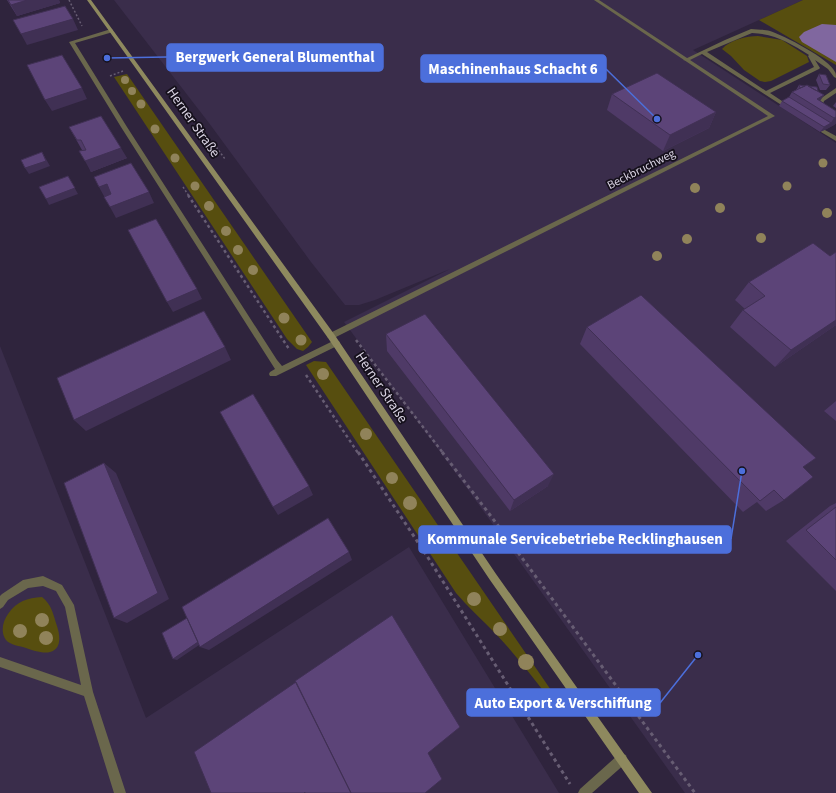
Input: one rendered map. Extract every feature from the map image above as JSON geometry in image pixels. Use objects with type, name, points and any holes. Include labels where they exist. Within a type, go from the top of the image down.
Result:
[{"type":"main road","name":"Herner Straße","points":[[89,0],[333,340],[493,577],[646,793]]},
{"type":"street","name":"Beckbruchweg","points":[[111,31],[72,42],[124,127],[274,362],[276,372],[333,340],[347,328],[772,116],[596,0]]},
{"type":"street","points":[[686,60],[751,31],[767,32],[784,38],[810,53],[830,68],[836,76]]},
{"type":"street","points":[[704,53],[782,104]]},
{"type":"street","points":[[766,93],[817,68],[810,53]]},
{"type":"street","points":[[836,90],[822,100],[820,104],[823,110],[836,118]]},
{"type":"street","points":[[823,131],[836,139]]},
{"type":"street","points":[[0,604],[5,597],[26,583],[42,581],[59,588],[69,605],[88,692],[120,793]]},
{"type":"street","points":[[0,662],[88,692]]},
{"type":"street","points":[[584,793],[622,759]]},
{"type":"path","points":[[113,82],[109,76],[138,67]]},
{"type":"path","points":[[212,141],[226,160]]},
{"type":"path","points":[[180,183],[427,556],[571,787]]},
{"type":"path","points":[[347,328],[503,532],[695,793]]},
{"type":"shaded area","points":[[114,0],[803,0],[693,50],[836,143],[836,793],[685,793],[469,491],[344,322],[450,269],[375,300],[359,305],[345,305],[311,262],[209,123]]},
{"type":"shaded area","points":[[803,0],[836,0],[836,65],[759,20]]},
{"type":"shaded area","points":[[822,24],[836,25],[836,62],[802,42],[799,37],[804,32]]},
{"type":"shaded area","points":[[758,36],[782,40],[807,56],[809,62],[771,81],[760,81],[744,70],[722,49],[729,43],[738,39]]},
{"type":"shaded area","points":[[127,74],[312,342],[303,351],[297,349],[287,339],[114,77]]},
{"type":"shaded area","points":[[0,346],[146,718],[409,547],[559,793],[0,793]]},
{"type":"shaded area","points":[[314,361],[326,362],[553,693],[548,697],[509,648],[456,593],[306,365]]},
{"type":"shaded area","points":[[42,597],[50,607],[58,630],[59,641],[57,648],[50,652],[41,652],[8,642],[4,637],[3,630],[5,620],[11,610],[23,601]]},
{"type":"building","points":[[8,0],[27,0],[11,5]]},
{"type":"building","points":[[65,6],[73,19],[21,34],[13,20]]},
{"type":"building","points":[[62,55],[82,88],[45,100],[27,65]]},
{"type":"building","points":[[657,73],[716,112],[670,135],[612,94]]},
{"type":"building","points":[[819,74],[826,75],[830,85],[823,84]]},
{"type":"building","points":[[807,85],[824,95],[817,99],[836,111],[836,117],[834,118],[792,92]]},
{"type":"building","points":[[808,86],[817,87],[818,91],[815,90]]},
{"type":"building","points":[[789,97],[831,123],[824,127],[782,101]]},
{"type":"building","points":[[101,116],[121,148],[85,161],[79,151],[86,150],[81,140],[77,140],[69,127]]},
{"type":"building","points":[[42,152],[46,161],[25,168],[21,160]]},
{"type":"building","points":[[131,163],[149,192],[110,207],[104,197],[111,194],[107,184],[99,187],[94,177]]},
{"type":"building","points":[[68,176],[75,188],[46,199],[39,187]]},
{"type":"building","points":[[156,219],[197,289],[167,302],[128,230]]},
{"type":"building","points":[[813,243],[830,256],[836,252],[836,320],[791,350],[743,310],[765,296],[749,282]]},
{"type":"building","points":[[641,295],[816,458],[803,467],[813,477],[784,500],[774,490],[760,501],[587,327]]},
{"type":"building","points":[[204,311],[225,347],[74,420],[57,378]]},
{"type":"building","points":[[425,314],[554,474],[514,500],[386,334]]},
{"type":"building","points":[[253,394],[309,486],[273,507],[220,412]]},
{"type":"building","points":[[104,463],[158,593],[114,618],[64,483]]},
{"type":"building","points":[[836,507],[836,560],[806,530]]},
{"type":"building","points":[[328,518],[349,552],[200,647],[182,607]]},
{"type":"building","points":[[392,615],[460,727],[428,753],[442,779],[425,793],[351,793],[295,681]]},
{"type":"building","points":[[187,618],[198,642],[173,659],[162,633]]},
{"type":"building","points":[[296,682],[351,793],[211,793],[194,752]]},
{"type":"place","name":"Bergwerk General Blumenthal","points":[[107,58]]},
{"type":"place","name":"Maschinenhaus Schacht 6","points":[[657,119]]},
{"type":"place","name":"Kommunale Servicebetriebe Recklinghausen","points":[[742,471]]},
{"type":"place","name":"Auto Export & Verschiffung","points":[[698,655]]}]
